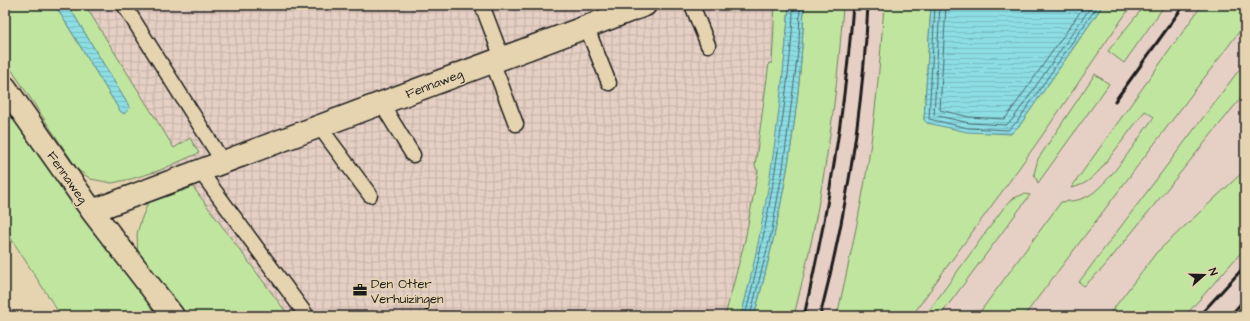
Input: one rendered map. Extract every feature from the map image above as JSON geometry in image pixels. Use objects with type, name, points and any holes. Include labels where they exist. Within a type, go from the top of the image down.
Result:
[{"type":"street","name":"Fennaweg","points":[[5,87],[92,211],[645,5]]},
{"type":"street","points":[[92,211],[173,316]]},
{"type":"lane","points":[[124,5],[223,162]]},
{"type":"lane","points":[[482,5],[516,124]]},
{"type":"lane","points":[[692,5],[708,45]]},
{"type":"lane","points":[[586,26],[609,83]]},
{"type":"lane","points":[[381,103],[413,155]]},
{"type":"lane","points":[[319,126],[370,195]]},
{"type":"lane","points":[[200,171],[307,316]]},
{"type":"shaded area","points":[[27,5],[789,5],[741,316],[257,316]]},
{"type":"shaded area","points":[[804,5],[931,5],[930,14],[1011,134],[1103,5],[1245,5],[1245,316],[754,316],[803,44]]},
{"type":"green space","points":[[5,5],[55,5],[120,111],[130,108],[68,5],[85,5],[174,148],[190,138],[199,153],[158,171],[112,183],[91,179],[78,170],[5,60]]},
{"type":"green space","points":[[775,5],[789,5],[781,95],[770,183],[757,251],[741,316],[725,316],[745,240],[758,171],[755,166],[769,63],[772,63]]},
{"type":"green space","points":[[804,5],[843,5],[833,109],[822,186],[794,316],[754,316],[773,240],[788,162],[799,84]]},
{"type":"green space","points":[[884,5],[931,5],[924,120],[927,123],[1011,134],[1020,125],[1103,5],[1132,5],[1051,123],[912,316],[837,316],[869,159],[877,93]]},
{"type":"green space","points":[[1145,5],[1165,5],[1124,63],[1108,51]]},
{"type":"green space","points":[[1202,5],[1245,5],[1245,24],[1024,316],[977,316],[1061,202],[1074,201],[1086,197],[1094,192],[1113,173],[1131,149],[1154,117],[1145,111],[1100,170],[1087,182],[1071,188]]},
{"type":"green space","points":[[1245,62],[1245,93],[1103,268],[1084,286],[1079,282]]},
{"type":"green space","points":[[1095,74],[1109,84],[1038,183],[1034,174],[1038,159]]},
{"type":"green space","points":[[5,100],[160,316],[61,316],[5,229]]},
{"type":"green space","points":[[1245,170],[1245,248],[1185,316],[1108,316],[1156,253]]},
{"type":"green space","points":[[193,187],[289,316],[183,316],[138,258],[137,234],[148,203]]},
{"type":"green space","points":[[1024,194],[1030,195],[940,316],[925,316],[1005,206],[1014,198]]},
{"type":"water","points":[[55,5],[68,5],[130,108],[124,114],[120,111]]},
{"type":"water","points":[[789,5],[804,5],[799,84],[788,162],[773,240],[754,316],[741,316],[759,239],[772,162],[782,84]]},
{"type":"water","points":[[931,5],[1103,5],[1020,125],[1011,134],[967,132],[927,123],[924,120]]},
{"type":"railway","points":[[804,316],[821,239],[834,162],[850,45],[853,5]]},
{"type":"railway","points":[[820,316],[838,239],[852,162],[866,44],[868,5]]},
{"type":"railway","points":[[1115,101],[1184,5]]},
{"type":"railway","points":[[1199,316],[1245,266]]},
{"type":"railway","points":[[1230,316],[1245,299]]},
{"type":"place","name":"Den Otter Verhuizingen","points":[[360,290]]}]
